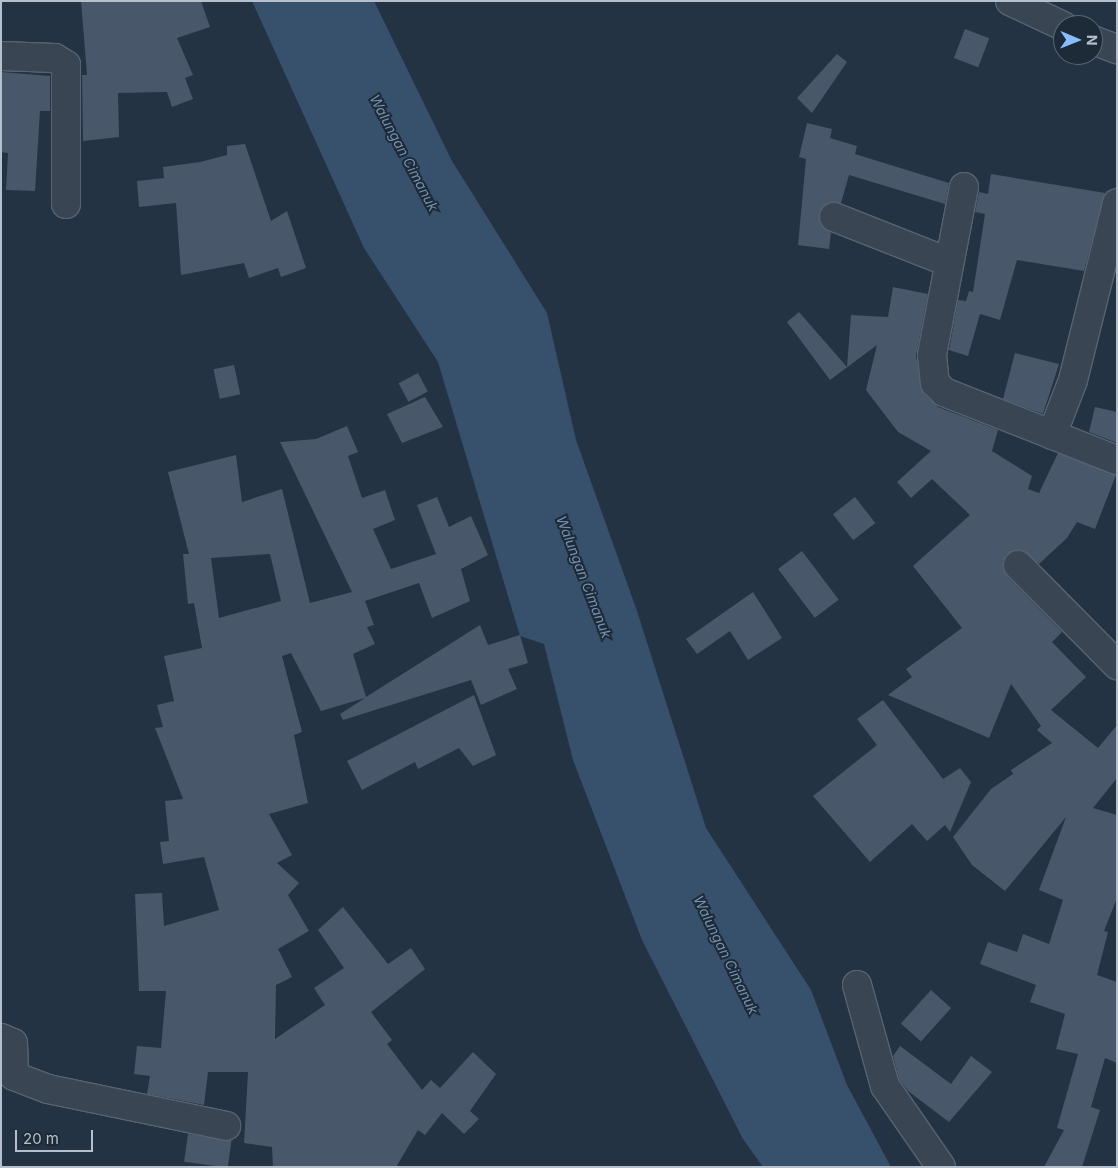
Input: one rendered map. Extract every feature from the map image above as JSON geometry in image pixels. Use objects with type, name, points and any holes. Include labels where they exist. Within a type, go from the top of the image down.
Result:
[{"type":"street","points":[[1010,1],[1053,21]]},
{"type":"street","points":[[1103,44],[1117,50]]},
{"type":"street","points":[[1,56],[55,58],[66,65],[66,204]]},
{"type":"street","points":[[964,187],[948,262],[932,355],[935,383],[944,392],[1117,460]]},
{"type":"street","points":[[1052,435],[1073,380],[1117,203]]},
{"type":"street","points":[[834,217],[948,262]]},
{"type":"street","points":[[1018,565],[1117,665]]},
{"type":"street","points":[[857,985],[886,1086],[941,1167]]},
{"type":"street","points":[[1,1038],[13,1044],[14,1076],[48,1089],[226,1126]]},
{"type":"water","name":"Walungan Cimanuk","points":[[252,1],[374,1],[452,161],[547,313],[576,440],[637,611],[706,828],[811,990],[847,1085],[891,1167],[763,1167],[743,1139],[642,940],[573,760],[544,644],[520,636],[438,362],[364,248]]},
{"type":"building","points":[[81,1],[201,1],[210,27],[177,38],[193,75],[185,78],[193,99],[172,107],[167,92],[118,93],[119,137],[83,141],[82,75],[87,75]]},
{"type":"building","points":[[965,29],[989,38],[978,67],[954,58]]},
{"type":"building","points":[[837,54],[847,62],[812,113],[797,98]]},
{"type":"building","points":[[1,72],[50,76],[50,111],[40,111],[35,191],[6,190],[8,153],[1,152]]},
{"type":"building","points":[[807,123],[832,129],[830,138],[857,146],[855,154],[949,183],[945,204],[849,175],[841,203],[831,202],[819,212],[822,226],[831,233],[829,249],[798,245],[806,159],[799,157]]},
{"type":"building","points":[[245,144],[271,221],[287,211],[306,268],[281,277],[278,268],[249,278],[244,263],[181,275],[176,203],[139,207],[137,181],[164,178],[163,167],[200,162],[227,155],[227,146]]},
{"type":"building","points":[[991,174],[1105,193],[1084,271],[1017,260],[1000,320],[980,314],[968,356],[949,350],[958,300],[966,301],[969,291],[973,292],[985,214],[975,212],[979,192],[988,194]]},
{"type":"building","points":[[893,287],[928,294],[916,356],[924,394],[938,407],[998,430],[992,451],[1032,476],[1028,489],[1039,493],[1058,453],[1116,475],[1095,529],[1077,522],[1067,538],[1039,564],[1022,550],[1007,554],[1003,561],[1007,576],[1062,632],[1052,642],[1086,677],[1051,710],[1098,748],[1117,725],[1117,778],[1093,808],[1117,815],[1117,898],[1104,931],[1108,932],[1097,975],[1117,982],[1117,1063],[1105,1058],[1091,1107],[1100,1110],[1082,1167],[1044,1167],[1064,1130],[1057,1128],[1078,1054],[1056,1049],[1065,1014],[1030,1002],[1036,985],[980,964],[988,942],[1017,952],[1023,934],[1049,944],[1063,900],[1039,890],[1066,817],[1005,891],[972,865],[953,837],[991,789],[1013,774],[1011,770],[1052,743],[1037,730],[1041,726],[1011,684],[989,738],[888,695],[912,677],[906,669],[962,628],[913,566],[970,515],[932,479],[911,498],[897,482],[931,451],[898,432],[866,390],[877,345],[830,380],[787,322],[799,312],[847,367],[851,315],[888,317]]},
{"type":"building","points":[[1015,353],[1059,364],[1043,414],[1003,399]]},
{"type":"building","points":[[234,365],[240,394],[220,399],[213,369]]},
{"type":"building","points":[[418,373],[428,392],[408,402],[399,383]]},
{"type":"building","points":[[425,397],[443,427],[402,443],[387,414]]},
{"type":"building","points":[[1095,407],[1117,412],[1117,443],[1089,432]]},
{"type":"building","points":[[347,426],[358,452],[348,456],[362,498],[385,490],[395,520],[373,529],[391,569],[436,554],[417,505],[437,497],[449,527],[471,516],[488,555],[461,569],[470,601],[432,618],[419,583],[365,601],[374,625],[367,627],[375,644],[353,654],[366,697],[480,625],[488,645],[520,635],[528,663],[508,669],[517,689],[481,705],[471,680],[343,720],[340,714],[365,698],[321,711],[291,653],[282,656],[302,732],[294,735],[308,803],[269,814],[292,855],[277,863],[299,883],[288,895],[309,931],[278,949],[292,977],[276,985],[275,1039],[325,1005],[314,988],[344,968],[318,930],[343,907],[388,964],[411,948],[425,969],[371,1012],[392,1040],[387,1044],[422,1090],[431,1080],[440,1088],[473,1052],[496,1074],[470,1111],[479,1119],[464,1134],[442,1113],[425,1135],[418,1130],[396,1167],[273,1167],[272,1147],[244,1143],[248,1072],[208,1072],[204,1105],[147,1094],[150,1076],[134,1074],[137,1046],[161,1048],[166,991],[139,991],[135,894],[162,893],[164,926],[219,910],[204,857],[163,864],[160,842],[169,841],[165,801],[183,799],[155,728],[163,727],[157,705],[174,701],[164,656],[202,648],[194,603],[188,604],[183,554],[189,554],[168,472],[236,455],[242,502],[282,489],[310,603],[352,592],[280,442],[316,439]],"holes":[[[270,554],[281,601],[219,618],[211,558]]]},
{"type":"building","points":[[855,497],[875,523],[853,540],[833,514]]},
{"type":"building","points":[[802,551],[839,600],[815,618],[778,569]]},
{"type":"building","points":[[753,592],[782,638],[748,660],[730,631],[697,654],[686,639]]},
{"type":"building","points":[[474,695],[496,755],[473,766],[459,748],[418,769],[415,762],[362,790],[347,761]]},
{"type":"building","points":[[883,700],[943,779],[960,768],[971,782],[950,832],[945,825],[927,841],[912,824],[870,862],[813,796],[877,745],[857,719]]},
{"type":"building","points":[[931,990],[951,1008],[921,1042],[901,1023]]},
{"type":"building","points":[[900,1046],[951,1084],[971,1056],[992,1072],[949,1122],[908,1091],[899,1079],[893,1056]]},
{"type":"building","points":[[188,1134],[232,1140],[228,1167],[184,1162]]}]
